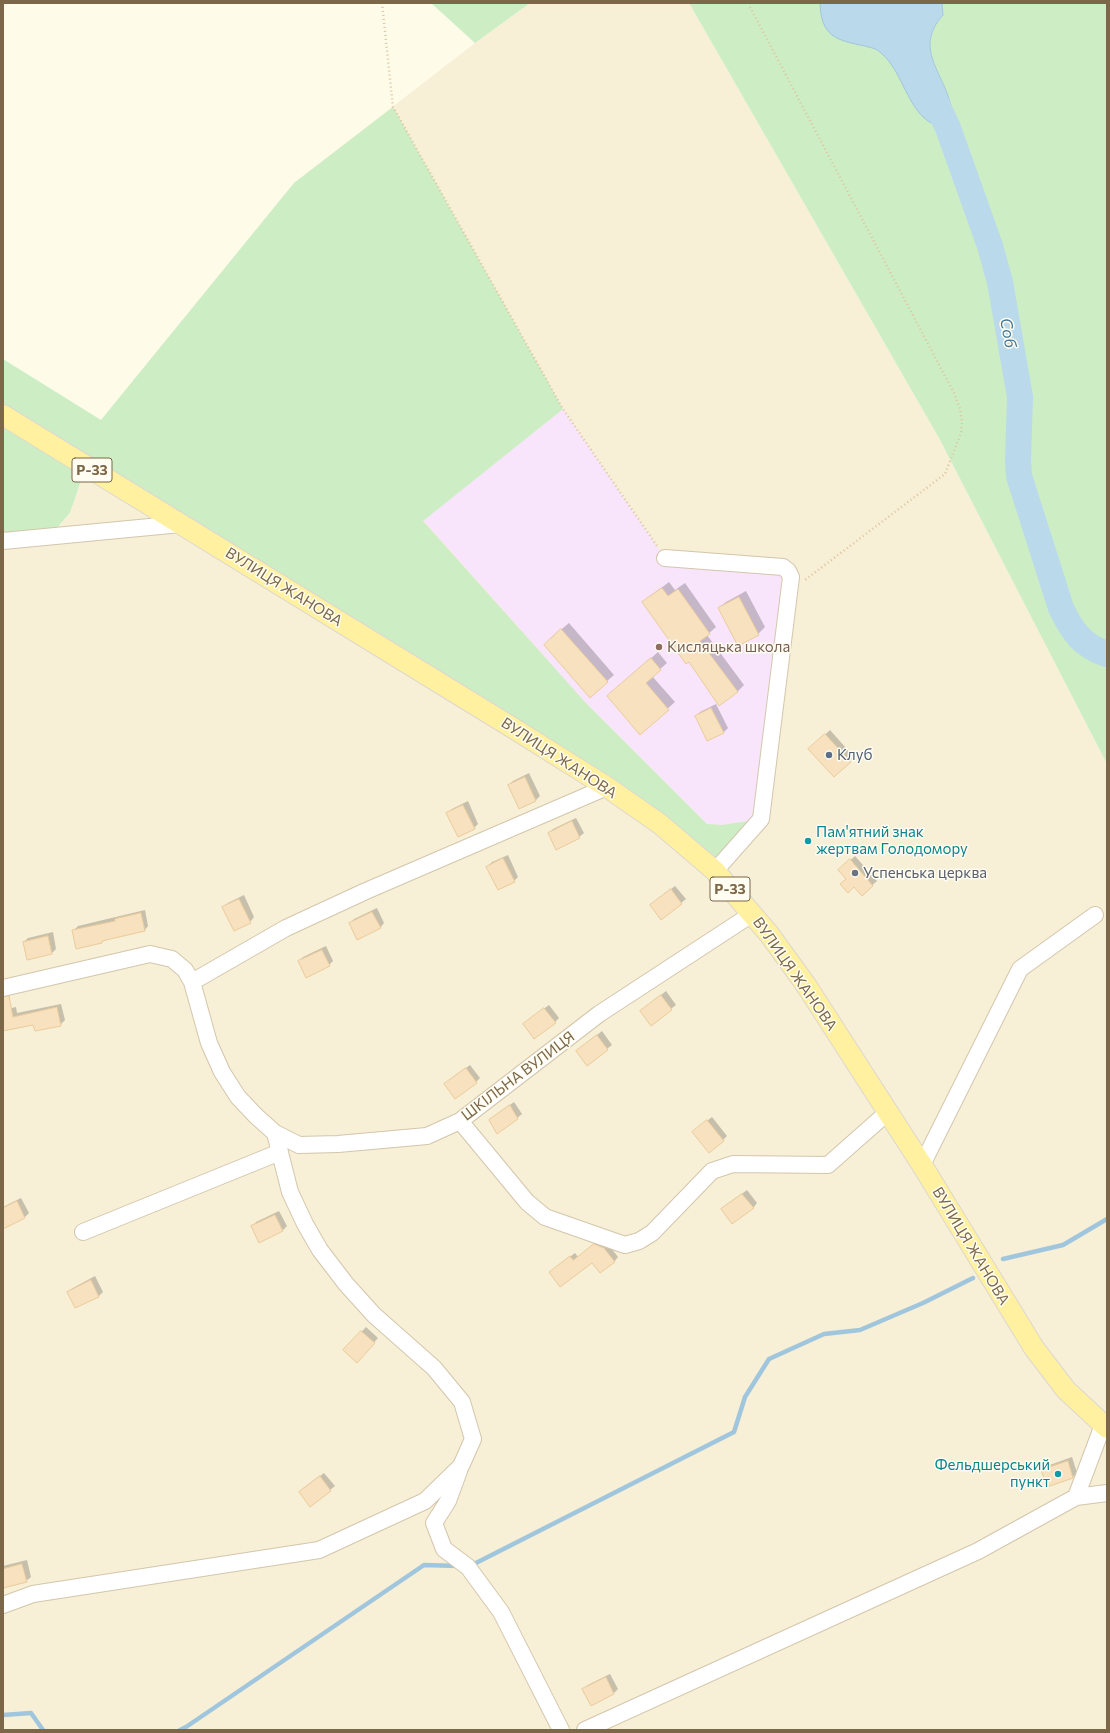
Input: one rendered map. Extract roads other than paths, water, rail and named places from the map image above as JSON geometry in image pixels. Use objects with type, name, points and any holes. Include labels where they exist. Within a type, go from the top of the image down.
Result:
[{"type":"main road","name":"Р-33","points":[[3,415],[181,524]]},
{"type":"main road","name":"ВУЛИЦЯ ЖАНОВА","points":[[181,524],[607,787],[660,824],[715,871],[769,934],[806,985],[922,1165],[1034,1348],[1066,1390],[1105,1427]]},
{"type":"street","points":[[3,541],[181,524]]},
{"type":"street","points":[[665,558],[783,567],[790,574],[761,819],[715,871]]},
{"type":"street","points":[[192,982],[286,928],[374,888],[607,787]]},
{"type":"street","name":"ШКІЛЬНА ВУЛИЦЯ","points":[[3,988],[150,954],[172,959],[185,970],[192,982],[209,1043],[222,1072],[238,1097],[275,1133],[299,1145],[338,1144],[427,1136],[460,1121],[599,1014],[752,914]]},
{"type":"street","points":[[922,1165],[1020,969],[1095,915]]},
{"type":"street","points":[[460,1121],[527,1202],[545,1217],[625,1245],[639,1241],[652,1232],[712,1171],[733,1164],[828,1165],[888,1112]]},
{"type":"street","points":[[275,1133],[290,1192],[305,1224],[320,1250],[346,1284],[374,1315],[434,1368],[462,1402],[473,1439],[460,1467],[448,1501],[434,1523],[444,1549],[468,1567],[501,1612],[561,1730]]},
{"type":"street","points":[[83,1232],[280,1152]]},
{"type":"street","points":[[1076,1497],[1105,1427]]},
{"type":"street","points":[[3,1605],[33,1594],[319,1550],[425,1501],[460,1467]]},
{"type":"street","points":[[592,1728],[978,1551],[1076,1497],[1107,1493]]},
{"type":"water","points":[[820,3],[942,3],[943,15],[934,28],[930,40],[934,63],[949,99],[952,113],[948,128],[933,124],[924,118],[911,101],[895,70],[879,51],[845,41],[832,35],[823,23]]},
{"type":"waterway","name":"Соб","points":[[933,96],[948,128],[990,246],[1000,282],[1020,397],[1018,460],[1019,476],[1061,608],[1069,624],[1079,637],[1091,647],[1107,654]]},
{"type":"waterway","points":[[1003,1259],[1063,1245],[1107,1219]]},
{"type":"waterway","points":[[470,1566],[734,1432],[745,1397],[769,1359],[824,1334],[860,1330],[923,1303],[973,1278]]},
{"type":"waterway","points":[[180,1730],[424,1565],[459,1566]]},
{"type":"waterway","points":[[3,1715],[31,1713],[43,1730]]},
{"type":"place","name":"Кисляцька школа","points":[[659,647]]},
{"type":"place","name":"Клуб","points":[[829,755]]},
{"type":"place","name":"Пам'ятний знак жертвам Голодомору","points":[[808,841]]},
{"type":"place","name":"Успенська церква","points":[[855,873]]},
{"type":"place","name":"Фельдшерський пункт","points":[[1058,1474]]}]
